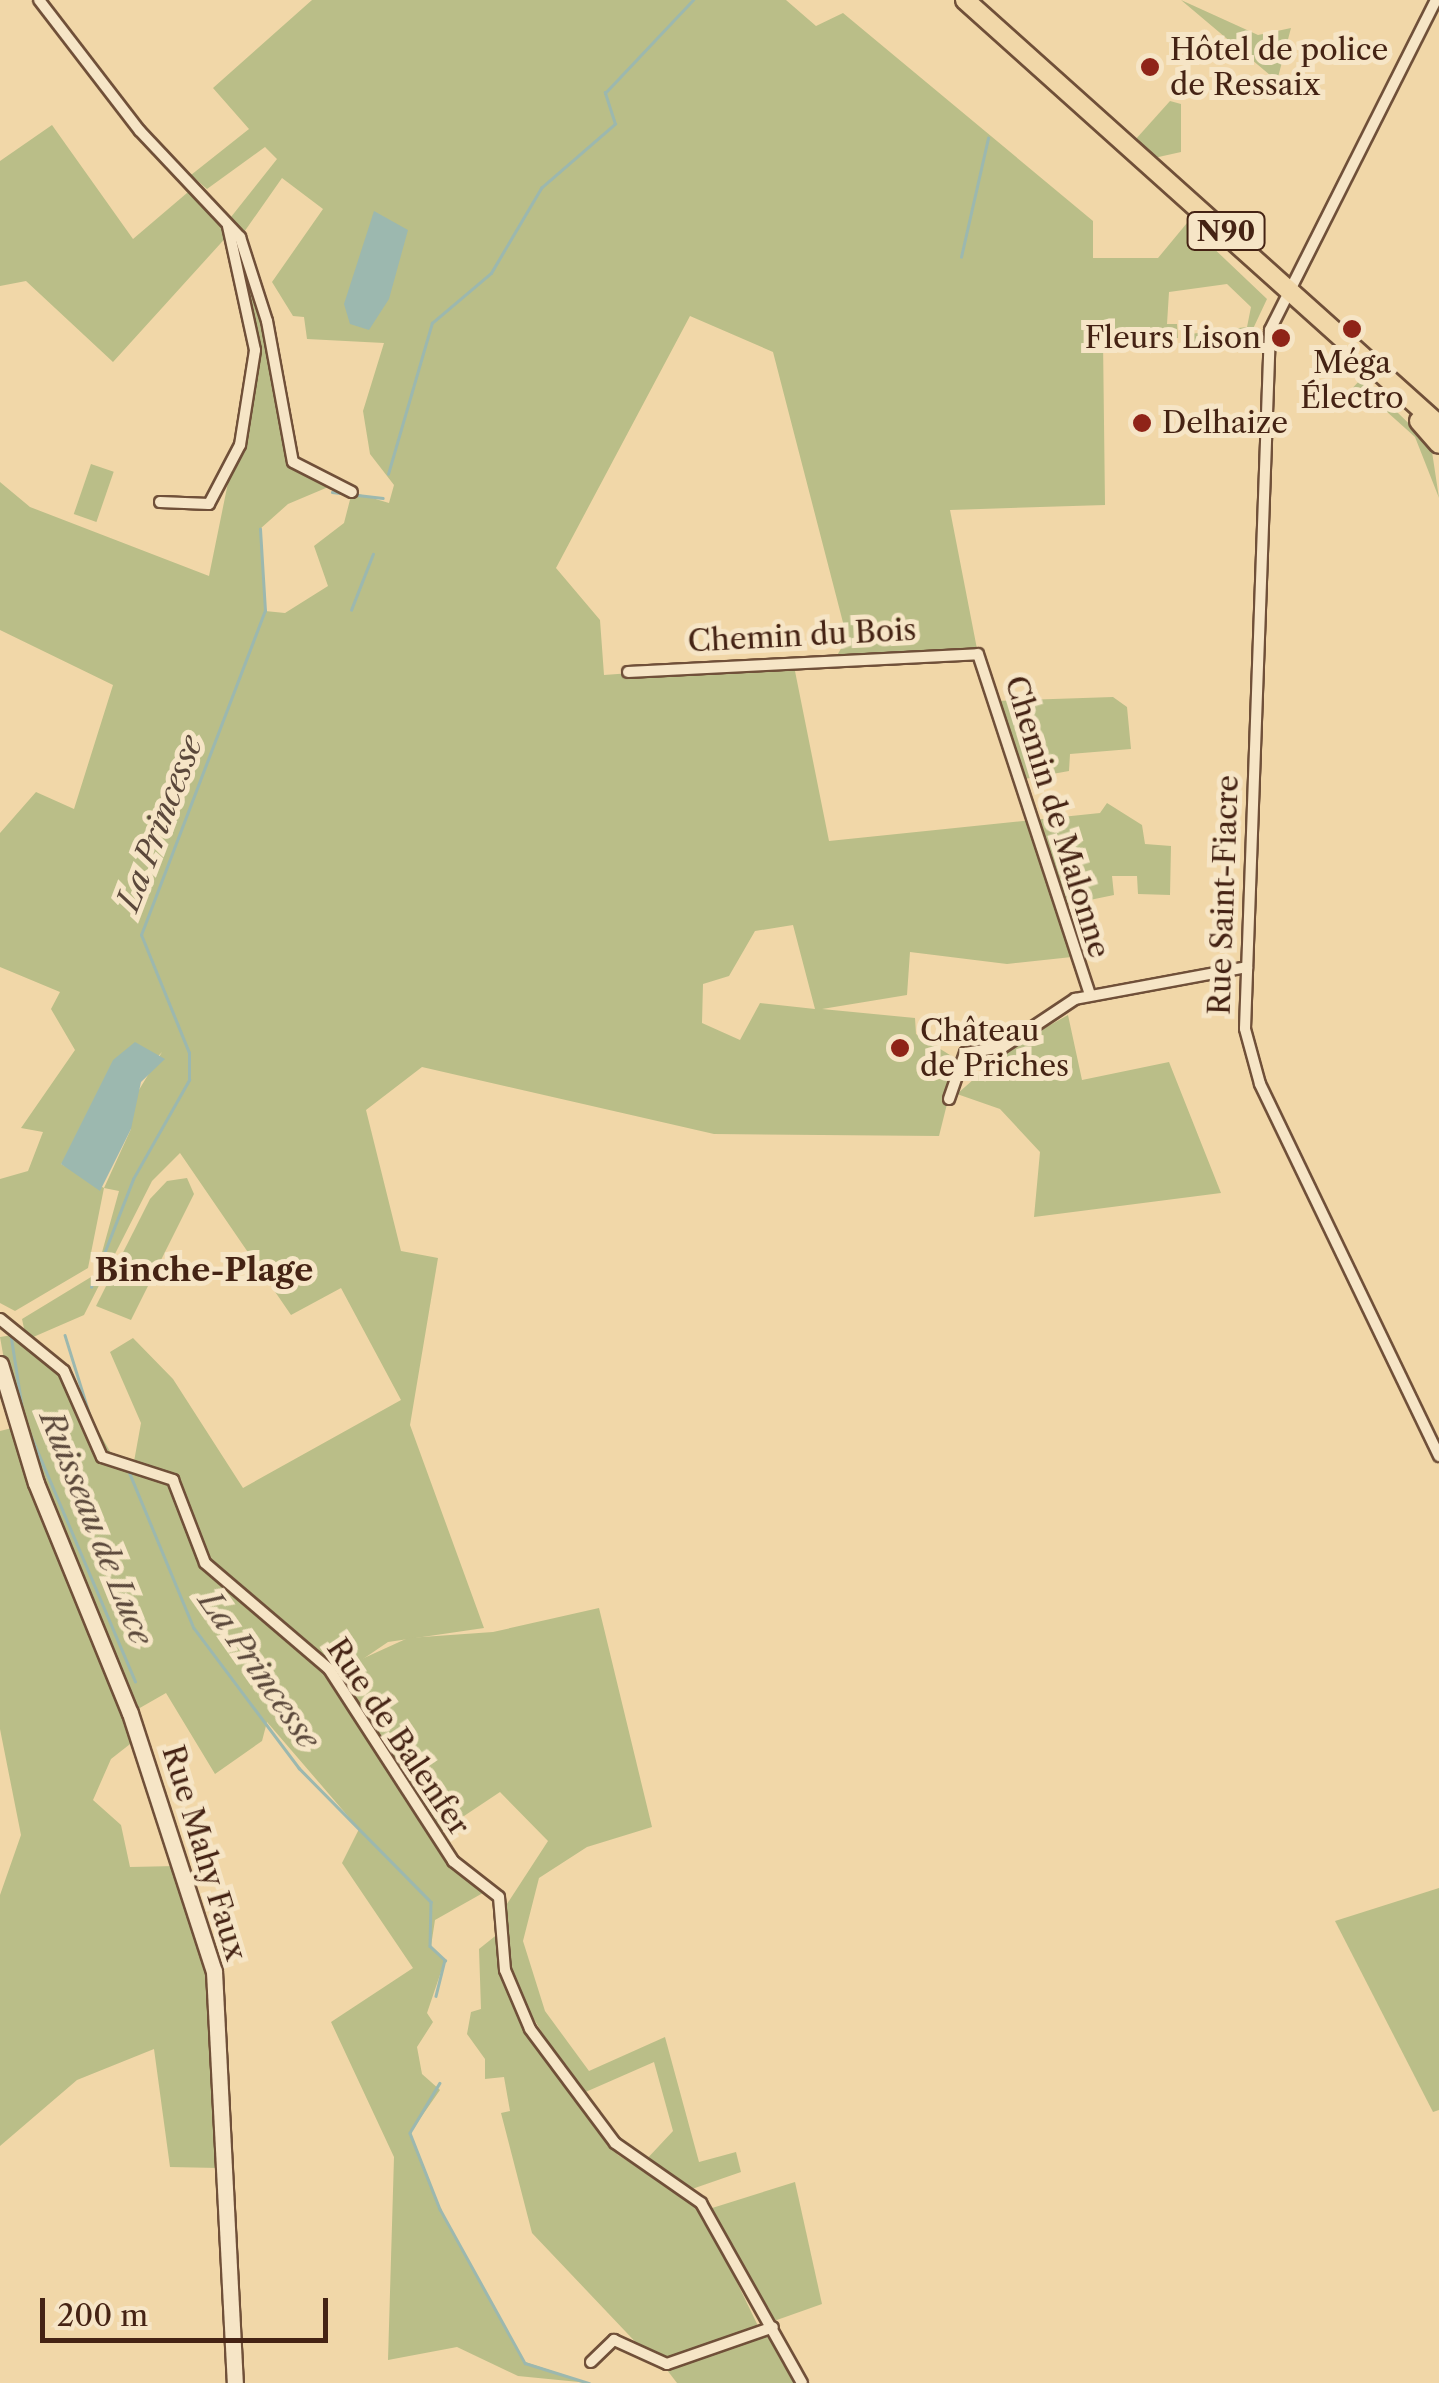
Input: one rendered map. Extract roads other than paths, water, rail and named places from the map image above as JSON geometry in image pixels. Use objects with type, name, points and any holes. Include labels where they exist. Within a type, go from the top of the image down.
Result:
[{"type":"main road","name":"N90","points":[[965,0],[1284,292],[1439,425]]},
{"type":"main road","name":"N90","points":[[1284,292],[1439,444]]},
{"type":"street","points":[[40,0],[228,226],[260,292],[293,462],[352,492]]},
{"type":"street","name":"Rue Saint-Fiacre","points":[[1436,0],[1284,292],[1268,358],[1247,967],[1250,1058],[1439,1456]]},
{"type":"street","points":[[160,502],[210,504],[240,444],[255,350],[228,226]]},
{"type":"street","name":"Chemin du Bois","points":[[628,672],[978,654]]},
{"type":"street","name":"Chemin de Malonne","points":[[978,654],[1090,995]]},
{"type":"street","points":[[949,1098],[964,1054],[1003,1047],[1090,995],[1247,967]]},
{"type":"street","name":"Rue de Balenfer","points":[[0,1319],[64,1371],[99,1452],[128,1468],[173,1480],[198,1554],[324,1663],[453,1861],[499,1897],[506,1970],[530,2029],[615,2143],[701,2203],[802,2383]]},
{"type":"street","name":"Rue Mahy Faux","points":[[0,1364],[36,1482],[130,1713],[214,1971],[235,2383]]},
{"type":"street","points":[[592,2362],[614,2340],[667,2364],[773,2327]]},
{"type":"water","points":[[374,211],[408,230],[389,299],[369,330],[350,324],[344,304]]},
{"type":"water","points":[[135,1042],[165,1059],[141,1082],[131,1129],[100,1191],[61,1164],[113,1060]]},
{"type":"waterway","name":"La Princesse","points":[[388,474],[432,323],[491,273],[541,188],[615,124],[605,93],[693,0]]},
{"type":"waterway","points":[[961,257],[988,138]]},
{"type":"waterway","points":[[332,492],[383,498]]},
{"type":"waterway","name":"La Princesse","points":[[91,1287],[133,1179],[189,1080],[189,1053],[141,935],[265,611],[260,529]]},
{"type":"waterway","points":[[351,610],[373,554]]},
{"type":"waterway","name":"Ruisseau de Luce","points":[[11,1335],[24,1419],[135,1681]]},
{"type":"waterway","name":"La Princesse","points":[[65,1335],[92,1422]]},
{"type":"waterway","name":"La Princesse","points":[[128,1469],[194,1628],[299,1768],[431,1902],[430,1946],[445,1960],[436,1996]]},
{"type":"waterway","name":"La Princesse","points":[[440,2083],[410,2133],[440,2209],[525,2363],[589,2383]]},
{"type":"place","name":"Hôtel de police de Ressaix","points":[[1150,67]]},
{"type":"place","name":"Méga Électro","points":[[1352,329]]},
{"type":"place","name":"Fleurs Lison","points":[[1281,338]]},
{"type":"place","name":"Delhaize","points":[[1142,423]]},
{"type":"place","name":"Château de Priches","points":[[900,1048]]},
{"type":"district","name":"Binche-Plage","points":[[204,1270]]}]
